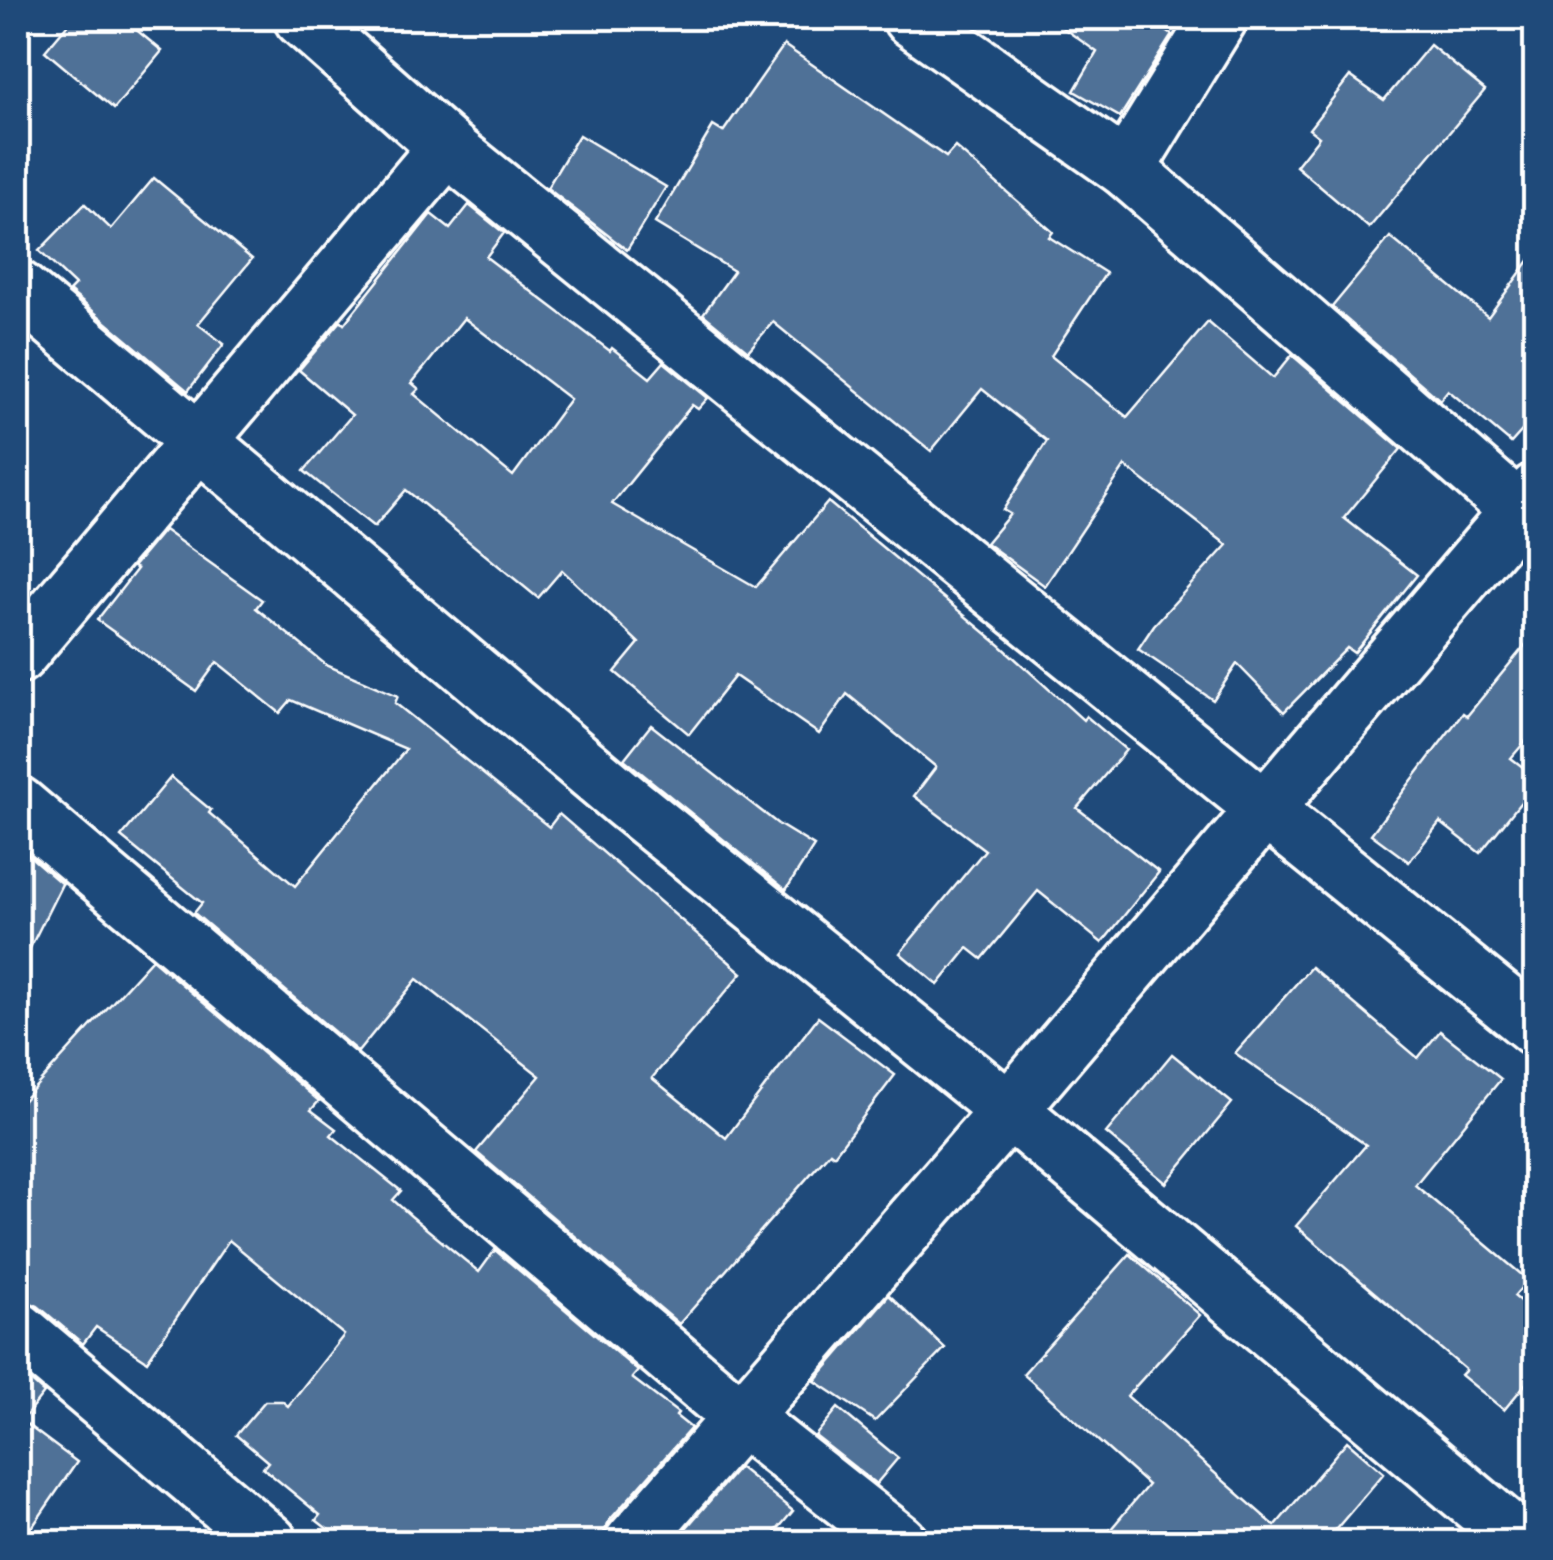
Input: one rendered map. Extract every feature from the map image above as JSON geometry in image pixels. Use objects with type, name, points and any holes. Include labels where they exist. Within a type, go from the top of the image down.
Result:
[{"type":"street","points":[[302,18],[448,147],[1536,1028]]},
{"type":"street","points":[[633,1542],[1530,509],[1126,169],[912,18]]},
{"type":"street","points":[[1126,169],[1219,18]]},
{"type":"street","points":[[18,656],[448,147]]},
{"type":"street","points":[[18,289],[627,802],[1009,1110],[1522,1542]]},
{"type":"street","points":[[18,804],[741,1417],[899,1542]]},
{"type":"street","points":[[18,1330],[269,1542]]},
{"type":"building","points":[[73,18],[122,18],[162,51],[114,109],[45,51]]},
{"type":"building","points":[[1049,18],[1148,18],[1172,35],[1120,117],[1074,91],[1097,52]]},
{"type":"building","points":[[784,45],[946,157],[955,147],[1053,232],[1049,237],[1106,273],[1051,356],[1127,417],[1208,322],[1273,378],[1292,355],[1401,449],[1344,518],[1417,575],[1354,653],[1347,648],[1284,712],[1237,664],[1213,700],[1138,649],[1154,625],[1227,545],[1125,466],[1045,586],[986,543],[1010,514],[1003,510],[1047,441],[982,389],[931,451],[773,322],[748,351],[703,314],[734,271],[655,223],[713,126],[723,132]]},
{"type":"building","points":[[1430,45],[1485,90],[1369,228],[1296,166],[1319,137],[1309,129],[1350,76],[1384,100]]},
{"type":"building","points":[[579,135],[666,187],[627,250],[547,188]]},
{"type":"building","points":[[154,178],[252,259],[198,324],[224,344],[188,391],[69,291],[75,285],[39,251],[85,204],[111,229]]},
{"type":"building","points":[[469,205],[504,233],[486,257],[650,378],[664,362],[708,398],[698,409],[692,405],[612,504],[756,587],[828,502],[1000,645],[1083,720],[1086,716],[1126,750],[1077,808],[1159,872],[1102,943],[1038,891],[982,959],[968,948],[938,985],[900,953],[985,850],[914,796],[936,767],[847,694],[819,734],[735,676],[689,734],[615,672],[639,643],[562,570],[538,598],[406,490],[374,527],[304,471],[352,415],[299,370],[341,321],[344,324],[431,214],[450,229]],"holes":[[[464,318],[570,399],[513,476],[414,394],[419,389],[412,383]]]},
{"type":"building","points":[[1390,237],[1488,317],[1536,251],[1536,415],[1511,443],[1448,390],[1440,400],[1332,307]]},
{"type":"building","points":[[164,530],[262,600],[256,608],[326,665],[398,696],[395,703],[549,827],[559,814],[742,973],[652,1078],[726,1138],[818,1017],[895,1075],[834,1155],[830,1152],[679,1324],[476,1152],[540,1076],[417,979],[358,1052],[194,913],[202,903],[121,837],[171,777],[295,886],[406,749],[291,700],[280,713],[217,662],[196,691],[97,620]]},
{"type":"building","points":[[1536,632],[1536,729],[1511,758],[1536,777],[1536,783],[1480,853],[1440,822],[1409,862],[1371,834],[1463,713],[1467,716]]},
{"type":"building","points":[[651,725],[778,824],[814,846],[786,890],[624,759]]},
{"type":"building","points":[[18,846],[62,884],[18,972]]},
{"type":"building","points":[[152,959],[319,1101],[311,1110],[336,1129],[331,1135],[401,1191],[393,1200],[411,1216],[479,1272],[495,1250],[638,1371],[632,1378],[678,1413],[676,1416],[691,1428],[609,1521],[603,1542],[344,1542],[316,1520],[320,1515],[263,1468],[268,1462],[236,1435],[265,1401],[282,1401],[288,1406],[344,1335],[229,1240],[147,1361],[96,1327],[83,1344],[38,1306],[18,1300],[18,1106]]},
{"type":"building","points":[[1311,967],[1418,1058],[1440,1031],[1501,1079],[1415,1185],[1528,1280],[1514,1296],[1536,1314],[1536,1371],[1504,1410],[1461,1375],[1466,1370],[1296,1226],[1366,1145],[1235,1053]]},
{"type":"building","points":[[1172,1054],[1232,1103],[1166,1183],[1106,1133]]},
{"type":"building","points":[[1130,1254],[1200,1315],[1127,1396],[1275,1526],[1347,1441],[1384,1473],[1325,1542],[1100,1542],[1148,1485],[1023,1374]]},
{"type":"building","points":[[889,1295],[945,1348],[875,1421],[815,1381]]},
{"type":"building","points":[[18,1370],[44,1393],[22,1421],[77,1462],[22,1542],[18,1542]]},
{"type":"building","points":[[838,1408],[898,1458],[876,1484],[815,1436]]},
{"type":"building","points":[[739,1467],[793,1511],[767,1542],[674,1542]]}]
